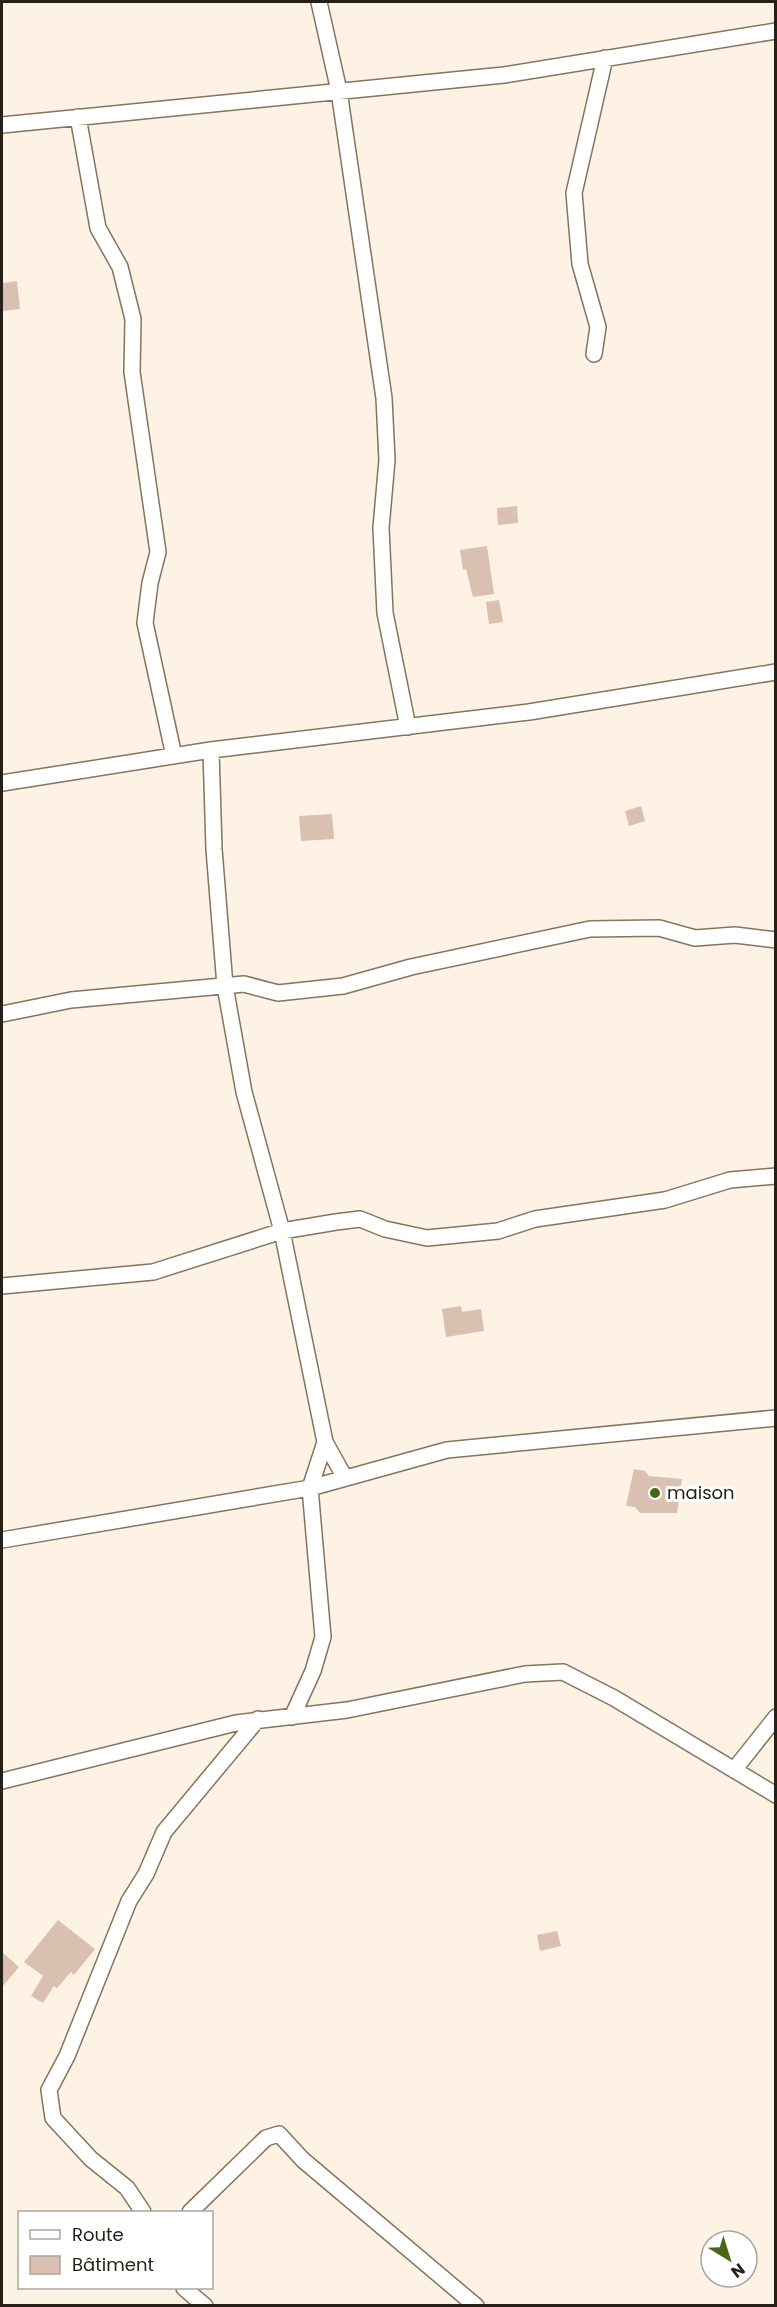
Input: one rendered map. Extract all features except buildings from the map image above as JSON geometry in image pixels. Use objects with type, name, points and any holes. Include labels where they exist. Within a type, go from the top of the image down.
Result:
[{"type":"street","points":[[319,2],[339,91],[384,398],[387,460],[381,528],[385,613],[408,727]]},
{"type":"street","points":[[2,125],[504,75],[776,31]]},
{"type":"street","points":[[594,354],[598,327],[580,264],[574,193],[605,58]]},
{"type":"street","points":[[78,117],[98,228],[120,267],[134,320],[132,372],[158,552],[150,584],[145,623],[174,756]]},
{"type":"street","points":[[2,783],[211,750],[529,712],[776,672]]},
{"type":"street","points":[[211,750],[214,849],[225,986],[244,1092],[282,1231],[325,1442],[345,1478]]},
{"type":"street","points":[[2,1014],[71,1000],[244,984],[278,993],[343,986],[411,967],[590,929],[658,928],[695,938],[735,935],[776,940]]},
{"type":"street","points":[[2,1286],[153,1272],[282,1231],[360,1219],[385,1229],[427,1238],[498,1231],[535,1219],[665,1200],[730,1180],[776,1176]]},
{"type":"street","points":[[2,1540],[310,1488],[447,1450],[776,1419]]},
{"type":"street","points":[[292,1717],[313,1671],[323,1637],[310,1488],[325,1442]]},
{"type":"street","points":[[2,1781],[258,1719],[292,1717],[393,1703],[525,1674],[564,1672],[614,1698],[776,1795]]},
{"type":"street","points":[[734,1770],[776,1717]]},
{"type":"street","points":[[142,2211],[127,2188],[91,2159],[53,2118],[49,2090],[67,2056],[129,1902],[146,1874],[164,1832],[258,1719]]},
{"type":"street","points":[[191,2211],[266,2138],[279,2134],[303,2160],[476,2306]]},
{"type":"street","points":[[185,2289],[205,2306]]},
{"type":"place","name":"maison","points":[[655,1493]]}]
